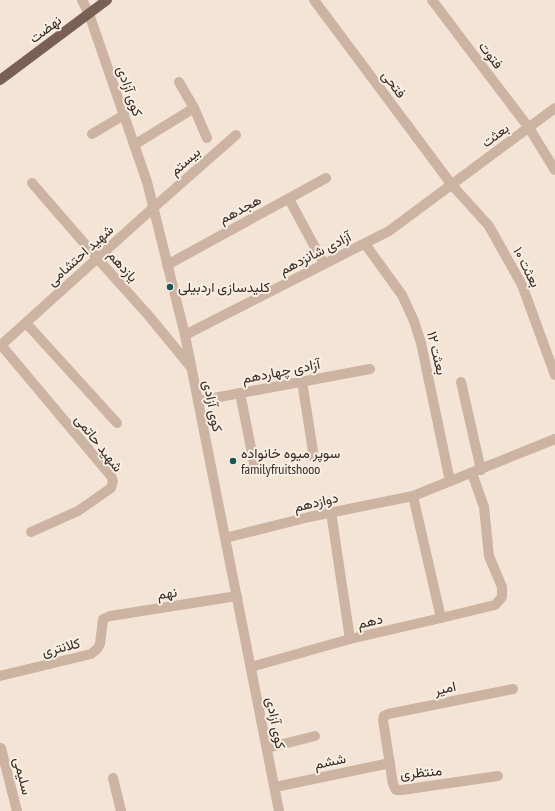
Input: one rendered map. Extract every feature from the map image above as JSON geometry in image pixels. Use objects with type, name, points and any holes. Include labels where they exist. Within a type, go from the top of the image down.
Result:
[{"type":"main road","name":"نهضت","points":[[0,80],[107,0]]},
{"type":"street","name":"کوی آزادی","points":[[82,0],[89,14],[147,182],[185,335],[279,811]]},
{"type":"street","name":"فتحی","points":[[314,0],[452,185]]},
{"type":"street","name":"فتوت","points":[[432,0],[528,128],[555,170]]},
{"type":"street","points":[[179,82],[194,108],[207,138]]},
{"type":"street","points":[[134,145],[194,108]]},
{"type":"street","name":"بعثت","points":[[452,185],[555,108]]},
{"type":"street","points":[[92,134],[124,115]]},
{"type":"street","name":"بیستم","points":[[153,208],[236,135]]},
{"type":"street","name":"هجدهم","points":[[167,265],[326,178]]},
{"type":"street","name":"یازدهم","points":[[32,183],[149,316],[191,368]]},
{"type":"street","name":"آزادی شانزدهم","points":[[185,335],[389,231],[452,185]]},
{"type":"street","name":"بعثت ۱۰","points":[[452,185],[489,226],[522,286],[555,375]]},
{"type":"street","points":[[289,199],[324,264]]},
{"type":"street","name":"شهید احتشامی","points":[[0,346],[153,208]]},
{"type":"street","name":"بعثت ۱۲","points":[[364,244],[402,295],[414,321],[421,343],[450,481]]},
{"type":"street","points":[[26,323],[118,423]]},
{"type":"street","name":"شهید حاتمی","points":[[0,346],[111,476],[113,482],[111,488],[78,511],[31,532]]},
{"type":"street","name":"آزادی چهاردهم","points":[[198,401],[370,369]]},
{"type":"street","points":[[302,381],[314,458]]},
{"type":"street","points":[[461,382],[476,471]]},
{"type":"street","points":[[240,393],[255,468]]},
{"type":"street","name":"دوازدهم","points":[[225,538],[332,512],[413,496],[555,439]]},
{"type":"street","name":"دهم","points":[[251,667],[350,639],[495,604],[502,597],[502,587],[489,556],[484,507],[476,471]]},
{"type":"street","points":[[413,496],[441,618]]},
{"type":"street","points":[[332,512],[350,639]]},
{"type":"street","name":"نهم","points":[[103,619],[110,616],[237,596]]},
{"type":"street","name":"کلانتری","points":[[0,676],[91,654],[100,644],[103,619]]},
{"type":"street","name":"امیر","points":[[384,716],[513,688]]},
{"type":"street","name":"منتظری","points":[[384,716],[383,720],[393,784],[396,790],[498,776]]},
{"type":"street","points":[[267,748],[315,736]]},
{"type":"street","name":"سلیمی","points":[[2,748],[18,811]]},
{"type":"street","name":"ششم","points":[[275,787],[390,762]]},
{"type":"street","points":[[113,778],[121,811]]},
{"type":"place","name":"کلیدسازی اردبیلی","points":[[170,287]]},
{"type":"place","name":"سوپر میوه خانواده familyfruitshooo","points":[[233,461]]}]
